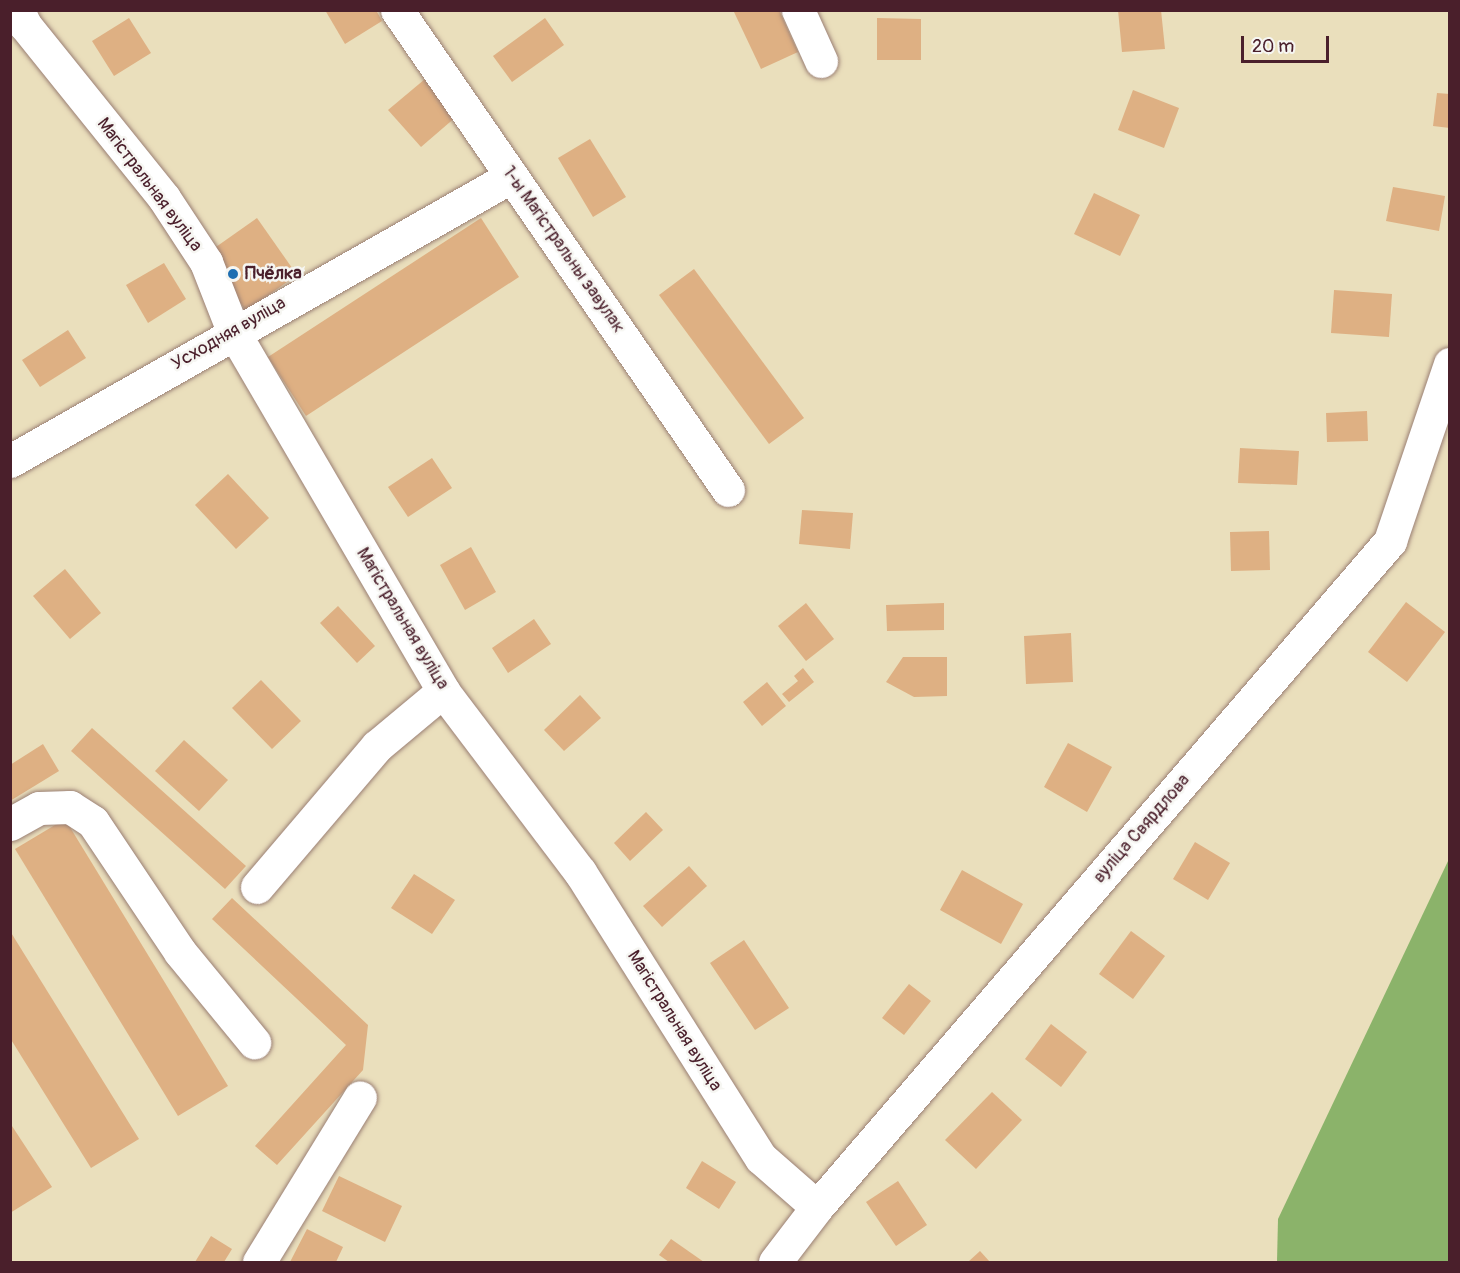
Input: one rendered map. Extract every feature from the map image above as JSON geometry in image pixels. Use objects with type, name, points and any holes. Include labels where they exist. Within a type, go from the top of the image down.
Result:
[{"type":"street","name":"1-ы Магістральны завулак","points":[[397,10],[728,490]]},
{"type":"street","points":[[798,10],[821,61]]},
{"type":"street","name":"Магістральная вуліца","points":[[26,20],[164,198],[206,262],[233,332],[443,691],[580,872],[761,1158],[817,1207]]},
{"type":"street","name":"Усходняя вуліца","points":[[10,461],[233,332],[512,176]]},
{"type":"street","name":"вуліца Свярдлова","points":[[775,1263],[817,1207],[1390,541],[1449,364]]},
{"type":"street","points":[[257,887],[377,746],[443,691]]},
{"type":"street","points":[[10,824],[39,808],[70,807],[93,822],[180,952],[254,1042]]},
{"type":"street","points":[[259,1263],[360,1097]]},
{"type":"green space","points":[[1449,859],[1449,1262],[1277,1262],[1278,1219]]},
{"type":"building","points":[[325,10],[376,10],[382,21],[345,44]]},
{"type":"building","points":[[738,10],[779,10],[798,52],[761,69],[734,12]]},
{"type":"building","points":[[1118,10],[1161,10],[1165,49],[1122,52]]},
{"type":"building","points":[[129,18],[151,53],[114,76],[92,41]]},
{"type":"building","points":[[545,18],[564,45],[512,82],[493,56]]},
{"type":"building","points":[[877,18],[921,19],[921,60],[877,60]]},
{"type":"building","points":[[425,79],[457,116],[421,147],[388,110]]},
{"type":"building","points":[[1133,90],[1179,108],[1164,148],[1118,130]]},
{"type":"building","points":[[1437,93],[1450,94],[1450,128],[1433,126]]},
{"type":"building","points":[[590,139],[626,197],[593,217],[558,158]]},
{"type":"building","points":[[1393,187],[1445,196],[1439,231],[1386,221]]},
{"type":"building","points":[[1094,193],[1140,215],[1120,256],[1074,234]]},
{"type":"building","points":[[257,218],[297,275],[246,311],[206,254]]},
{"type":"building","points":[[481,218],[519,277],[306,416],[268,357]]},
{"type":"building","points":[[164,263],[186,299],[148,323],[126,285]]},
{"type":"building","points":[[694,269],[804,418],[769,444],[659,295]]},
{"type":"building","points":[[1334,290],[1392,294],[1389,337],[1331,333]]},
{"type":"building","points":[[68,330],[86,358],[40,387],[22,360]]},
{"type":"building","points":[[1367,411],[1368,441],[1327,442],[1326,413]]},
{"type":"building","points":[[1240,448],[1299,451],[1297,485],[1238,483]]},
{"type":"building","points":[[432,458],[452,488],[408,517],[388,487]]},
{"type":"building","points":[[228,474],[269,518],[236,549],[195,505]]},
{"type":"building","points":[[802,510],[853,513],[850,549],[799,544]]},
{"type":"building","points":[[1269,531],[1270,570],[1231,571],[1230,532]]},
{"type":"building","points":[[471,547],[496,592],[465,610],[440,565]]},
{"type":"building","points":[[65,569],[101,613],[70,639],[33,596]]},
{"type":"building","points":[[1406,602],[1445,632],[1407,682],[1368,652]]},
{"type":"building","points":[[806,603],[834,639],[806,661],[778,626]]},
{"type":"building","points":[[944,603],[944,630],[887,631],[886,605]]},
{"type":"building","points":[[338,606],[375,646],[357,663],[320,623]]},
{"type":"building","points":[[534,619],[551,644],[508,673],[492,648]]},
{"type":"building","points":[[1071,633],[1073,682],[1026,684],[1024,636]]},
{"type":"building","points":[[903,657],[947,657],[947,696],[914,697],[886,682]]},
{"type":"building","points":[[803,668],[814,682],[789,702],[782,694],[798,681],[794,676]]},
{"type":"building","points":[[261,680],[301,721],[272,749],[232,708]]},
{"type":"building","points":[[767,682],[786,706],[762,726],[743,702]]},
{"type":"building","points":[[580,695],[601,718],[564,751],[544,730]]},
{"type":"building","points":[[92,728],[246,866],[225,889],[71,751]]},
{"type":"building","points":[[184,740],[228,780],[199,811],[155,771]]},
{"type":"building","points":[[1068,743],[1112,767],[1087,812],[1044,787]]},
{"type":"building","points":[[43,744],[59,771],[10,801],[10,765]]},
{"type":"building","points":[[646,812],[663,830],[630,861],[614,843]]},
{"type":"building","points":[[65,819],[228,1086],[178,1116],[15,849]]},
{"type":"building","points":[[1195,842],[1230,863],[1208,900],[1173,879]]},
{"type":"building","points":[[689,866],[707,886],[662,927],[643,906]]},
{"type":"building","points":[[962,870],[1023,904],[1001,944],[940,910]]},
{"type":"building","points":[[414,874],[455,900],[432,934],[391,908]]},
{"type":"building","points":[[232,898],[368,1025],[363,1070],[277,1165],[255,1146],[346,1045],[212,919]]},
{"type":"building","points":[[10,931],[139,1139],[91,1168],[10,1038]]},
{"type":"building","points":[[1131,931],[1165,956],[1133,999],[1099,974]]},
{"type":"building","points":[[744,940],[789,1008],[755,1030],[710,963]]},
{"type":"building","points":[[909,984],[931,1001],[904,1035],[882,1018]]},
{"type":"building","points":[[1051,1024],[1087,1052],[1061,1087],[1025,1059]]},
{"type":"building","points":[[992,1092],[1022,1120],[976,1169],[945,1140]]},
{"type":"building","points":[[10,1123],[52,1187],[10,1213]]},
{"type":"building","points":[[702,1161],[736,1182],[719,1209],[686,1188]]},
{"type":"building","points":[[339,1176],[402,1206],[385,1242],[322,1211]]},
{"type":"building","points":[[898,1181],[927,1225],[896,1246],[866,1202]]},
{"type":"building","points":[[307,1229],[343,1247],[336,1262],[290,1262]]},
{"type":"building","points":[[211,1236],[232,1249],[224,1262],[195,1262]]},
{"type":"building","points":[[671,1239],[704,1262],[669,1262],[659,1255]]},
{"type":"building","points":[[980,1251],[990,1262],[968,1262]]},
{"type":"place","name":"Пчёлка","points":[[233,274]]}]
